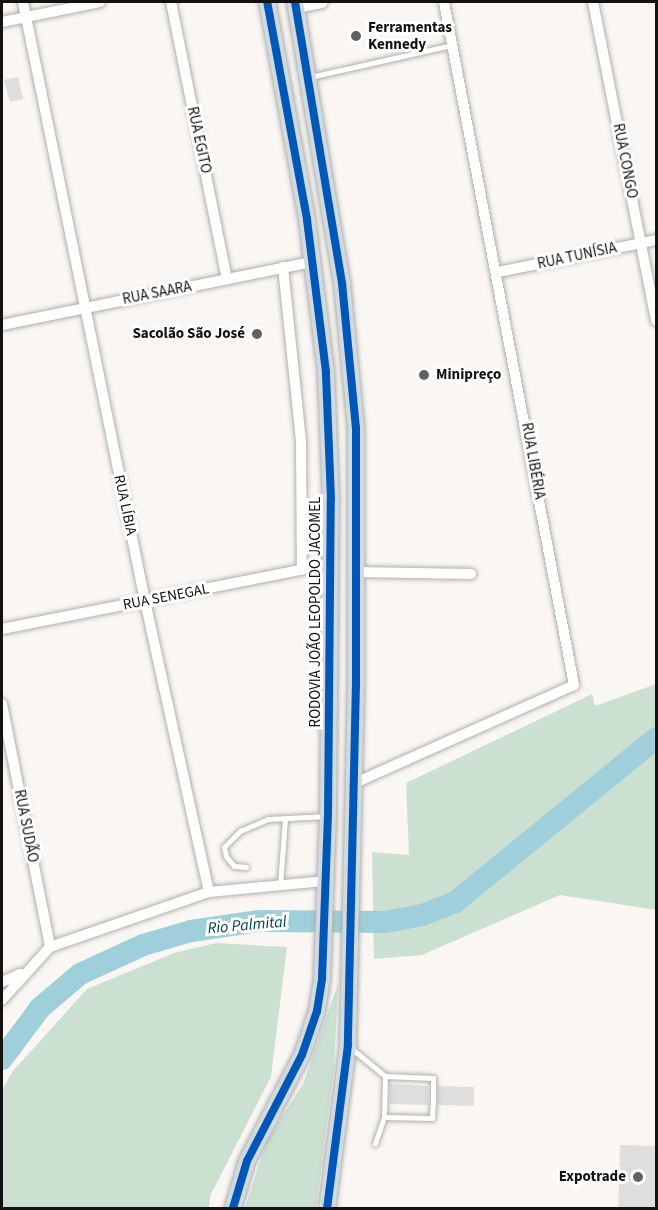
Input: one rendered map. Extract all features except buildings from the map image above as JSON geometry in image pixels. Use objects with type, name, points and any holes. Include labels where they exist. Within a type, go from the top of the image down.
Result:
[{"type":"highway","name":"RODOVIA JOÃO LEOPOLDO JACOMEL","points":[[233,1209],[247,1161],[289,1084],[312,1027],[321,995],[328,816],[330,435],[312,262],[267,2]]},
{"type":"highway","points":[[292,3],[310,77],[351,348],[357,572],[352,939],[348,1045],[327,1209]]},
{"type":"street","name":"RUA LÍBIA","points":[[23,2],[145,601],[209,892]]},
{"type":"street","points":[[2,22],[100,2]]},
{"type":"street","name":"RUA EGITO","points":[[171,2],[227,279]]},
{"type":"street","points":[[292,3],[322,2]]},
{"type":"street","name":"RUA LIBÉRIA","points":[[355,783],[574,685],[498,272],[444,2]]},
{"type":"street","name":"RUA CONGO","points":[[593,2],[657,321]]},
{"type":"street","name":"RUA TUNÍSIA","points":[[498,272],[657,240]]},
{"type":"street","name":"RUA SAARA","points":[[2,325],[312,262]]},
{"type":"street","points":[[283,267],[301,442],[302,570]]},
{"type":"street","name":"RUA SENEGAL","points":[[2,629],[330,564]]},
{"type":"street","points":[[357,572],[471,574]]},
{"type":"street","name":"RUA SUDÃO","points":[[2,704],[50,947]]},
{"type":"street","points":[[2,1000],[23,973],[50,947],[209,892],[326,881]]},
{"type":"street","points":[[2,982],[23,973]]},
{"type":"lane","points":[[310,77],[453,45]]},
{"type":"lane","points":[[246,867],[234,866],[226,856],[224,847],[240,831],[268,819],[328,816]]},
{"type":"lane","points":[[280,885],[285,818]]},
{"type":"lane","points":[[348,1045],[386,1076],[433,1078],[432,1118],[384,1117]]},
{"type":"lane","points":[[375,1143],[384,1117],[386,1076]]},
{"type":"green space","points":[[656,684],[656,910],[560,895],[422,955],[374,959],[372,852],[409,855],[406,783],[592,694],[595,706]]},
{"type":"green space","points":[[216,943],[287,947],[271,1077],[210,1196],[209,1208],[2,1208],[2,1091],[12,1072],[87,989],[174,953]]},
{"type":"green space","points":[[338,984],[334,1067],[316,1208],[245,1208],[267,1140],[303,1084]]},
{"type":"waterway","name":"Rio Palmital","points":[[2,1059],[40,1008],[80,974],[143,945],[191,931],[259,921],[386,922],[422,915],[454,903],[656,738]]},
{"type":"cycle path","points":[[233,1208],[247,1161],[302,1055],[317,1011],[322,978],[328,816],[331,499],[326,372],[307,219],[267,2]]},
{"type":"cycle path","points":[[295,2],[342,283],[356,428],[356,683],[348,1045],[327,1208]]},
{"type":"place","name":"Ferramentas Kennedy","points":[[356,36]]},
{"type":"place","name":"Sacolão São José","points":[[257,334]]},
{"type":"place","name":"Minipreço","points":[[424,375]]},
{"type":"place","name":"Expotrade","points":[[638,1177]]}]
